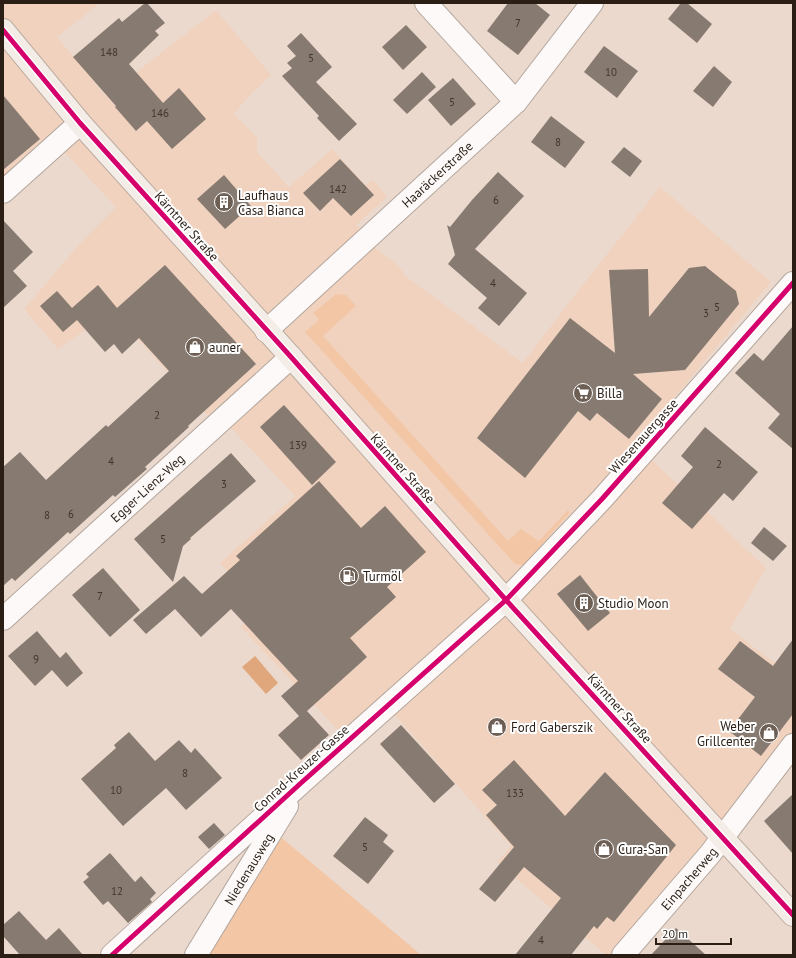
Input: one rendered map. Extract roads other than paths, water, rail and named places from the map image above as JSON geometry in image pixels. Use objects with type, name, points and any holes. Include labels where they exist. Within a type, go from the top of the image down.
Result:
[{"type":"main road","name":"Kärntner Straße","points":[[3,30],[80,123],[291,357],[506,600],[793,915]]},
{"type":"street","points":[[426,3],[516,102]]},
{"type":"street","name":"Haaräckerstraße","points":[[266,331],[516,102],[592,3]]},
{"type":"street","points":[[3,192],[80,123]]},
{"type":"street","name":"Wiesenauergasse","points":[[506,600],[602,499],[793,283]]},
{"type":"street","name":"Egger-Lienz-Weg","points":[[3,619],[291,357]]},
{"type":"street","name":"Conrad-Kreuzer-Gasse","points":[[112,955],[300,783],[506,600]]},
{"type":"street","name":"Einpacherweg","points":[[623,955],[710,854],[793,745]]},
{"type":"street","name":"Niedenausweg","points":[[196,955],[300,783]]},
{"type":"place","name":"Laufhaus Casa Bianca","points":[[224,202]]},
{"type":"place","name":"auner","points":[[195,347]]},
{"type":"place","name":"Billa","points":[[583,393]]},
{"type":"place","name":"Turmöl","points":[[349,576]]},
{"type":"place","name":"Studio Moon","points":[[584,603]]},
{"type":"place","name":"Ford Gaberszik","points":[[497,727]]},
{"type":"place","name":"Weber Grillcenter","points":[[769,733]]},
{"type":"place","name":"Cura-San","points":[[604,849]]}]
